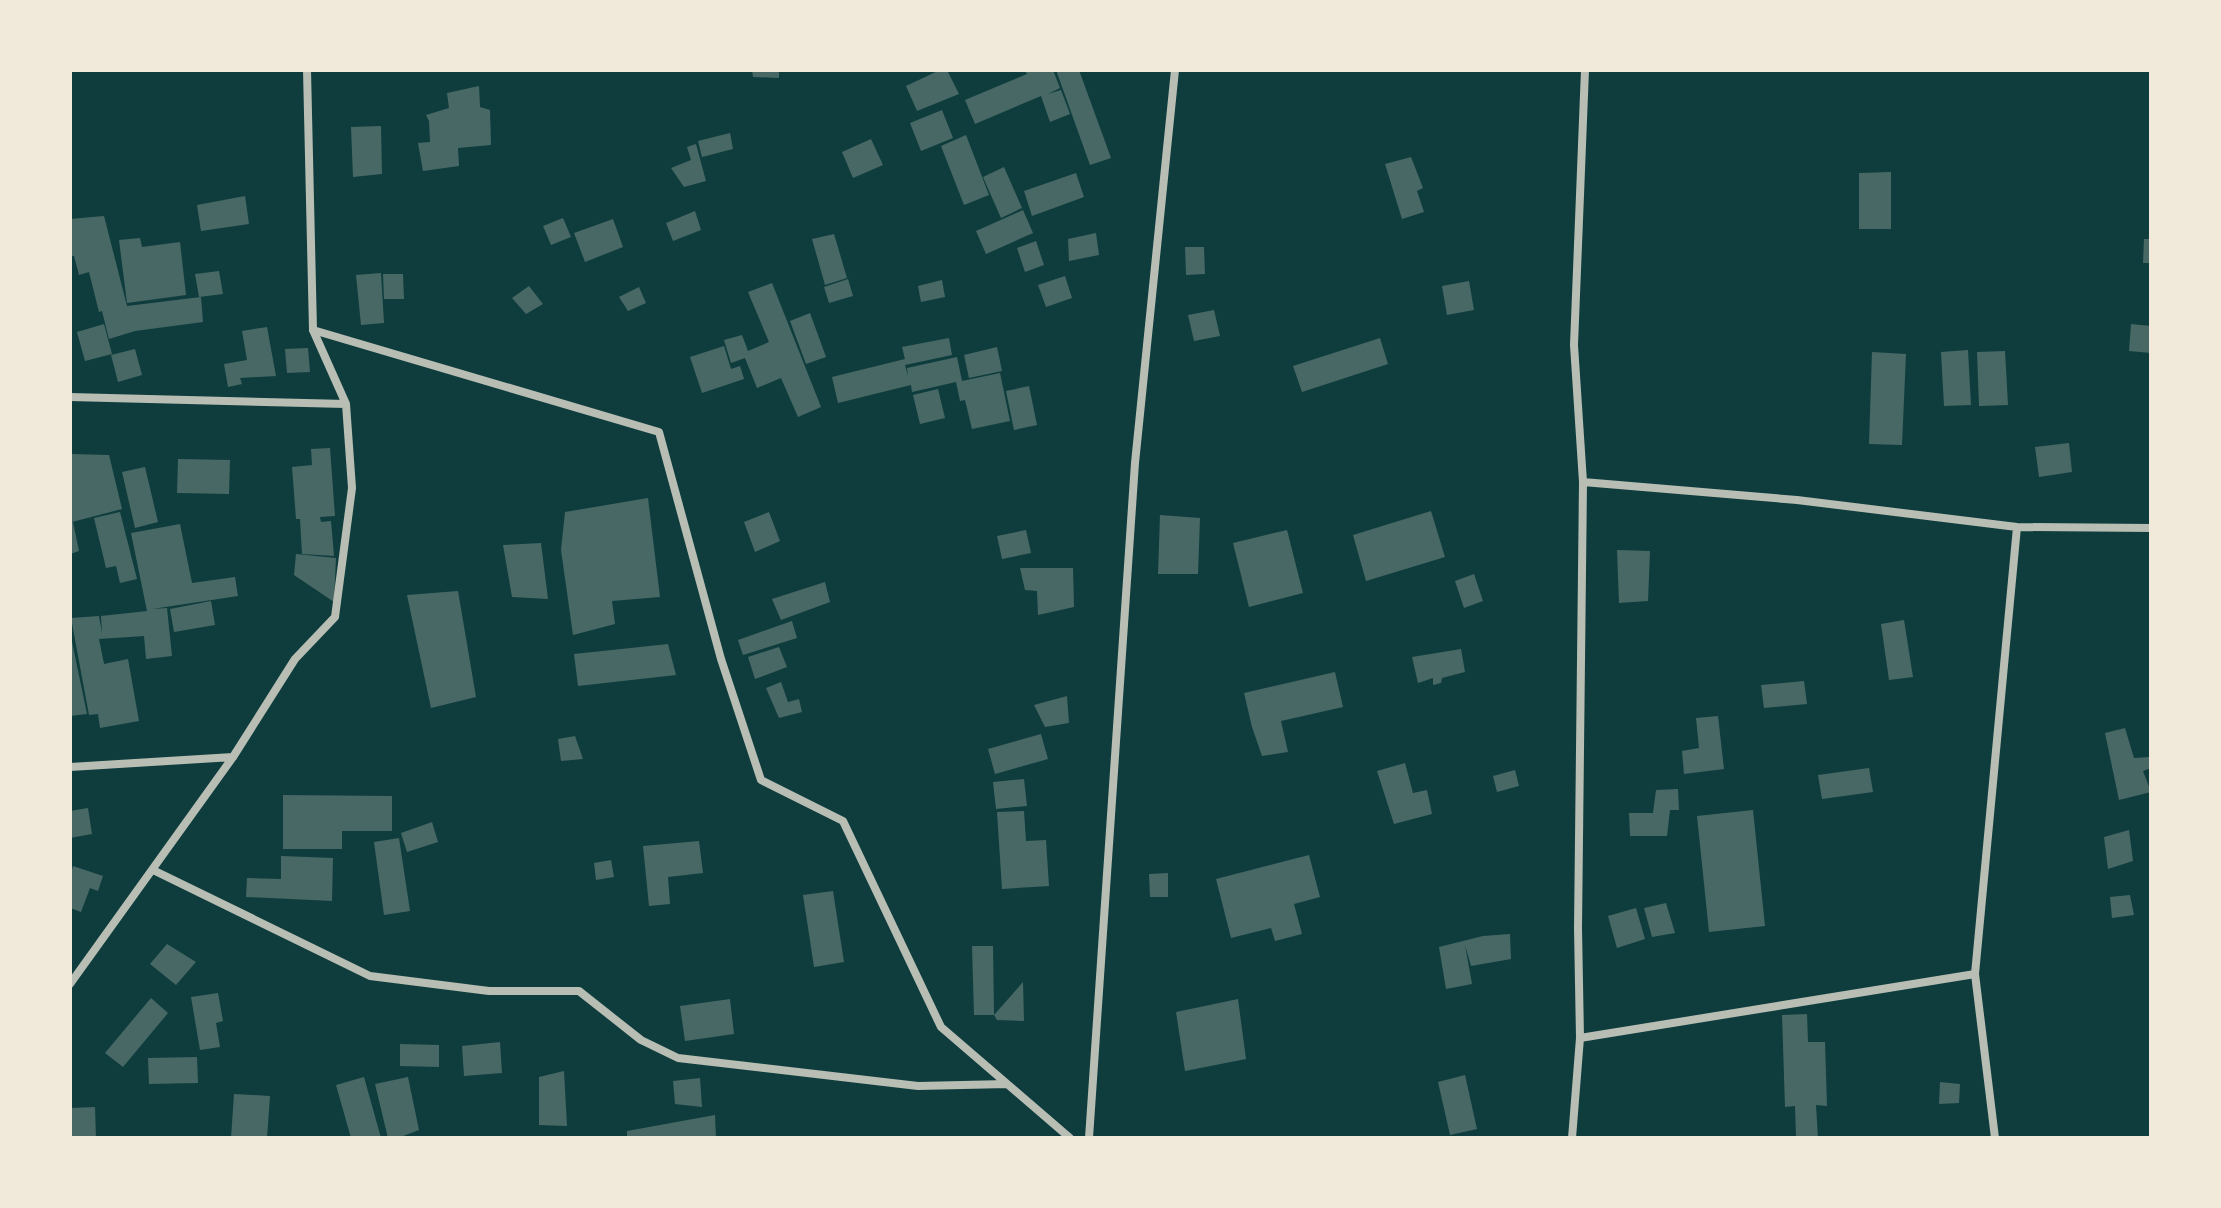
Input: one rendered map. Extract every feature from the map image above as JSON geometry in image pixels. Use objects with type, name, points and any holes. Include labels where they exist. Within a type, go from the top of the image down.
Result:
[{"type":"street","points":[[70,984],[233,757],[295,659],[335,617],[352,488],[346,404],[313,330],[307,70]]},
{"type":"street","points":[[1089,1138],[1135,463],[1175,70]]},
{"type":"street","points":[[1572,1138],[1580,1038],[1578,928],[1583,482],[1574,345],[1585,70]]},
{"type":"street","points":[[313,330],[659,432],[721,659],[761,780],[843,821],[941,1027],[1070,1138]]},
{"type":"street","points":[[70,397],[346,404]]},
{"type":"street","points":[[1583,482],[1797,500],[2017,527],[2151,528]]},
{"type":"street","points":[[1995,1138],[1975,974],[2017,527]]},
{"type":"street","points":[[70,767],[233,757]]},
{"type":"street","points":[[153,870],[370,976],[489,991],[579,991],[641,1040],[678,1058],[918,1086],[1007,1084]]},
{"type":"street","points":[[1580,1038],[1975,974]]},
{"type":"building","points":[[752,70],[779,70],[779,78],[753,77]]},
{"type":"building","points":[[940,70],[947,70],[959,94],[917,111],[906,86]]},
{"type":"building","points":[[1053,70],[1060,88],[1048,94],[1061,90],[1070,114],[1050,122],[1041,96],[975,124],[965,100],[1027,74],[1025,71]]},
{"type":"building","points":[[1056,70],[1079,70],[1111,158],[1090,165]]},
{"type":"building","points":[[479,86],[480,107],[490,110],[491,145],[458,148],[459,166],[423,171],[418,143],[430,142],[426,115],[449,108],[447,93]]},
{"type":"building","points":[[942,110],[953,138],[921,151],[910,123]]},
{"type":"building","points":[[381,126],[382,174],[353,177],[351,127]]},
{"type":"building","points":[[730,133],[733,149],[702,157],[698,141]]},
{"type":"building","points":[[966,135],[989,195],[964,205],[941,146]]},
{"type":"building","points":[[871,139],[883,165],[853,178],[842,152]]},
{"type":"building","points":[[696,144],[706,181],[684,187],[671,168],[691,160],[687,147]]},
{"type":"building","points":[[1411,157],[1423,188],[1417,191],[1424,212],[1402,219],[1385,164]]},
{"type":"building","points":[[1004,167],[1022,208],[1001,218],[983,177]]},
{"type":"building","points":[[1891,172],[1891,229],[1859,229],[1859,173]]},
{"type":"building","points":[[1076,173],[1084,197],[1032,216],[1024,191]]},
{"type":"building","points":[[245,196],[249,224],[201,231],[197,205]]},
{"type":"building","points":[[1023,210],[1033,233],[986,254],[976,231]]},
{"type":"building","points":[[695,211],[701,230],[673,241],[666,223]]},
{"type":"building","points":[[104,216],[127,306],[201,297],[203,322],[135,331],[109,339],[89,272],[79,275],[74,256],[70,256],[70,219]]},
{"type":"building","points":[[563,218],[571,237],[551,245],[543,226]]},
{"type":"building","points":[[613,219],[623,247],[585,262],[574,233]]},
{"type":"building","points":[[1096,233],[1099,255],[1069,261],[1068,239]]},
{"type":"building","points":[[834,234],[847,278],[825,285],[812,239]]},
{"type":"building","points":[[140,238],[142,247],[180,242],[186,295],[127,303],[119,240]]},
{"type":"building","points":[[2144,239],[2151,239],[2151,263],[2143,263]]},
{"type":"building","points":[[1036,241],[1044,265],[1025,272],[1017,248]]},
{"type":"building","points":[[1185,247],[1204,247],[1205,274],[1186,275]]},
{"type":"building","points":[[219,271],[223,294],[199,297],[195,274]]},
{"type":"building","points":[[381,273],[384,323],[361,325],[356,275]]},
{"type":"building","points":[[383,274],[403,274],[404,299],[384,299]]},
{"type":"building","points":[[1065,276],[1072,298],[1046,307],[1038,285]]},
{"type":"building","points":[[848,279],[853,296],[829,303],[824,287]]},
{"type":"building","points":[[942,280],[945,297],[921,302],[918,286]]},
{"type":"building","points":[[1469,281],[1474,310],[1447,315],[1442,286]]},
{"type":"building","points":[[772,283],[821,407],[798,417],[781,378],[757,388],[745,358],[731,363],[724,340],[742,335],[748,351],[769,342],[748,292]]},
{"type":"building","points":[[529,286],[543,304],[526,314],[512,298]]},
{"type":"building","points":[[639,287],[646,303],[628,311],[619,297]]},
{"type":"building","points":[[1214,310],[1220,336],[1194,341],[1188,315]]},
{"type":"building","points":[[810,313],[826,357],[806,364],[790,321]]},
{"type":"building","points":[[104,324],[112,354],[85,361],[77,332]]},
{"type":"building","points":[[2131,324],[2151,326],[2151,353],[2129,351]]},
{"type":"building","points":[[267,327],[276,376],[240,378],[242,384],[228,387],[224,364],[247,360],[242,331]]},
{"type":"building","points":[[949,338],[952,355],[905,365],[908,376],[907,368],[957,357],[962,381],[1000,373],[1010,421],[972,429],[965,400],[960,401],[956,382],[912,392],[911,385],[838,403],[832,377],[905,359],[902,347]]},
{"type":"building","points":[[1380,338],[1388,364],[1302,392],[1293,366]]},
{"type":"building","points":[[724,346],[731,369],[740,366],[744,379],[702,393],[690,357]]},
{"type":"building","points":[[997,347],[1002,371],[969,378],[964,355]]},
{"type":"building","points":[[308,348],[310,372],[287,373],[285,349]]},
{"type":"building","points":[[135,349],[142,375],[118,382],[111,355]]},
{"type":"building","points":[[1968,350],[1971,405],[1944,406],[1941,352]]},
{"type":"building","points":[[2005,351],[2008,405],[1979,406],[1977,352]]},
{"type":"building","points":[[1872,352],[1906,354],[1902,445],[1869,444]]},
{"type":"building","points":[[1029,386],[1037,425],[1014,430],[1006,391]]},
{"type":"building","points":[[938,389],[945,418],[920,424],[913,395]]},
{"type":"building","points":[[2069,443],[2072,472],[2039,477],[2035,447]]},
{"type":"building","points":[[330,448],[335,516],[320,517],[321,522],[331,521],[334,556],[302,554],[292,467],[312,465],[311,449]]},
{"type":"building","points":[[70,454],[109,455],[122,509],[72,522]]},
{"type":"building","points":[[178,459],[230,460],[229,494],[177,493]]},
{"type":"building","points":[[145,467],[158,522],[135,528],[122,472]]},
{"type":"building","points":[[648,498],[660,597],[612,601],[615,624],[573,635],[561,550],[565,512]]},
{"type":"building","points":[[1431,511],[1445,557],[1366,581],[1353,535]]},
{"type":"building","points":[[120,512],[137,579],[120,583],[116,566],[106,568],[94,518]]},
{"type":"building","points":[[769,512],[780,541],[755,552],[744,522]]},
{"type":"building","points":[[1160,515],[1200,518],[1198,574],[1158,574]]},
{"type":"building","points":[[73,522],[79,551],[70,554],[70,523]]},
{"type":"building","points":[[180,524],[192,583],[235,577],[238,596],[152,609],[167,608],[172,656],[146,659],[144,636],[99,639],[104,664],[128,659],[139,721],[100,728],[98,714],[89,715],[71,618],[99,616],[102,633],[101,616],[147,611],[131,533]]},
{"type":"building","points":[[1026,530],[1031,553],[1002,559],[997,536]]},
{"type":"building","points":[[1287,530],[1303,593],[1249,607],[1233,543]]},
{"type":"building","points":[[541,543],[548,599],[512,597],[503,545]]},
{"type":"building","points":[[1617,550],[1650,551],[1648,601],[1619,603]]},
{"type":"building","points":[[296,554],[336,558],[334,602],[294,575]]},
{"type":"building","points":[[1020,568],[1073,568],[1074,607],[1038,615],[1037,591],[1025,590]]},
{"type":"building","points":[[1474,574],[1483,601],[1464,608],[1455,581]]},
{"type":"building","points":[[825,582],[830,602],[781,620],[772,599]]},
{"type":"building","points":[[458,591],[476,697],[431,708],[407,595]]},
{"type":"building","points":[[211,601],[215,625],[174,632],[170,609]]},
{"type":"building","points":[[1904,620],[1913,677],[1889,680],[1881,624]]},
{"type":"building","points":[[792,621],[797,638],[743,655],[738,640]]},
{"type":"building","points":[[70,632],[87,714],[70,716]]},
{"type":"building","points":[[668,644],[676,675],[578,686],[574,654]]},
{"type":"building","points":[[779,647],[787,667],[755,679],[748,657]]},
{"type":"building","points":[[1461,649],[1465,672],[1442,678],[1441,683],[1433,685],[1433,678],[1418,683],[1412,657]]},
{"type":"building","points":[[1335,672],[1343,707],[1281,721],[1288,752],[1262,756],[1244,693]]},
{"type":"building","points":[[1804,681],[1807,704],[1764,708],[1761,685]]},
{"type":"building","points":[[781,682],[788,702],[799,699],[802,712],[779,718],[766,688]]},
{"type":"building","points":[[1067,696],[1069,723],[1045,727],[1034,705]]},
{"type":"building","points":[[1718,716],[1724,769],[1684,774],[1682,751],[1699,748],[1696,718]]},
{"type":"building","points":[[2125,728],[2134,758],[2149,757],[2151,768],[2143,771],[2151,792],[2119,800],[2105,733]]},
{"type":"building","points":[[1041,734],[1048,759],[995,774],[988,749]]},
{"type":"building","points":[[575,736],[583,759],[561,761],[558,739]]},
{"type":"building","points":[[1405,763],[1413,793],[1427,790],[1432,814],[1394,824],[1377,771]]},
{"type":"building","points":[[1869,768],[1873,792],[1822,799],[1818,775]]},
{"type":"building","points":[[1515,770],[1519,786],[1497,792],[1493,776]]},
{"type":"building","points":[[1024,779],[1027,806],[996,809],[993,782]]},
{"type":"building","points":[[1678,789],[1679,810],[1670,810],[1667,836],[1630,836],[1629,813],[1653,813],[1656,790]]},
{"type":"building","points":[[283,795],[392,796],[392,831],[342,831],[342,849],[283,849]]},
{"type":"building","points":[[88,808],[92,834],[70,838],[70,811]]},
{"type":"building","points":[[1753,810],[1765,926],[1709,932],[1697,816]]},
{"type":"building","points":[[1024,811],[1026,841],[1046,840],[1049,886],[1002,889],[997,812]]},
{"type":"building","points":[[432,822],[438,842],[407,852],[401,833]]},
{"type":"building","points":[[2129,830],[2133,861],[2108,869],[2104,837]]},
{"type":"building","points":[[399,838],[410,911],[384,915],[374,842]]},
{"type":"building","points":[[699,841],[703,873],[668,877],[670,904],[649,906],[643,846]]},
{"type":"building","points":[[1309,855],[1320,897],[1294,904],[1302,934],[1275,941],[1271,928],[1231,938],[1216,879]]},
{"type":"building","points":[[281,856],[333,858],[332,901],[246,897],[247,878],[281,879]]},
{"type":"building","points":[[611,860],[614,877],[596,880],[594,863]]},
{"type":"building","points":[[73,866],[103,876],[98,891],[90,888],[81,912],[70,908]]},
{"type":"building","points":[[1168,873],[1168,897],[1150,897],[1149,874]]},
{"type":"building","points":[[833,891],[844,962],[814,967],[803,895]]},
{"type":"building","points":[[2130,895],[2134,915],[2112,918],[2110,897]]},
{"type":"building","points":[[1666,903],[1675,933],[1652,937],[1644,908]]},
{"type":"building","points":[[1636,908],[1645,939],[1617,948],[1608,916]]},
{"type":"building","points":[[1510,934],[1511,959],[1471,966],[1465,945],[1472,984],[1446,989],[1439,947],[1483,936]]},
{"type":"building","points":[[167,944],[196,962],[176,985],[150,964]]},
{"type":"building","points":[[972,946],[993,946],[994,1015],[974,1015]]},
{"type":"building","points":[[1023,982],[1024,1021],[997,1020],[994,1015]]},
{"type":"building","points":[[218,993],[223,1021],[216,1023],[220,1047],[200,1050],[191,997]]},
{"type":"building","points":[[151,998],[168,1013],[123,1067],[105,1053]]},
{"type":"building","points":[[730,999],[734,1034],[685,1041],[680,1006]]},
{"type":"building","points":[[1238,999],[1246,1059],[1185,1071],[1176,1012]]},
{"type":"building","points":[[1807,1014],[1808,1042],[1825,1042],[1827,1106],[1816,1105],[1818,1138],[1796,1138],[1795,1106],[1785,1107],[1782,1015]]},
{"type":"building","points":[[500,1042],[502,1073],[464,1076],[462,1046]]},
{"type":"building","points":[[400,1044],[439,1045],[439,1067],[400,1066]]},
{"type":"building","points":[[197,1057],[198,1083],[149,1084],[148,1058]]},
{"type":"building","points":[[564,1071],[567,1126],[539,1125],[539,1077]]},
{"type":"building","points":[[1465,1075],[1477,1129],[1450,1135],[1438,1082]]},
{"type":"building","points":[[364,1077],[381,1138],[351,1138],[336,1085]]},
{"type":"building","points":[[408,1077],[419,1130],[398,1138],[388,1138],[375,1084]]},
{"type":"building","points":[[700,1078],[702,1107],[675,1104],[673,1081]]},
{"type":"building","points":[[1940,1082],[1960,1084],[1959,1103],[1939,1104]]},
{"type":"building","points":[[234,1094],[270,1096],[267,1138],[231,1138]]},
{"type":"building","points":[[95,1107],[96,1138],[70,1138],[70,1108]]},
{"type":"building","points":[[715,1115],[716,1138],[627,1138],[627,1131]]}]
